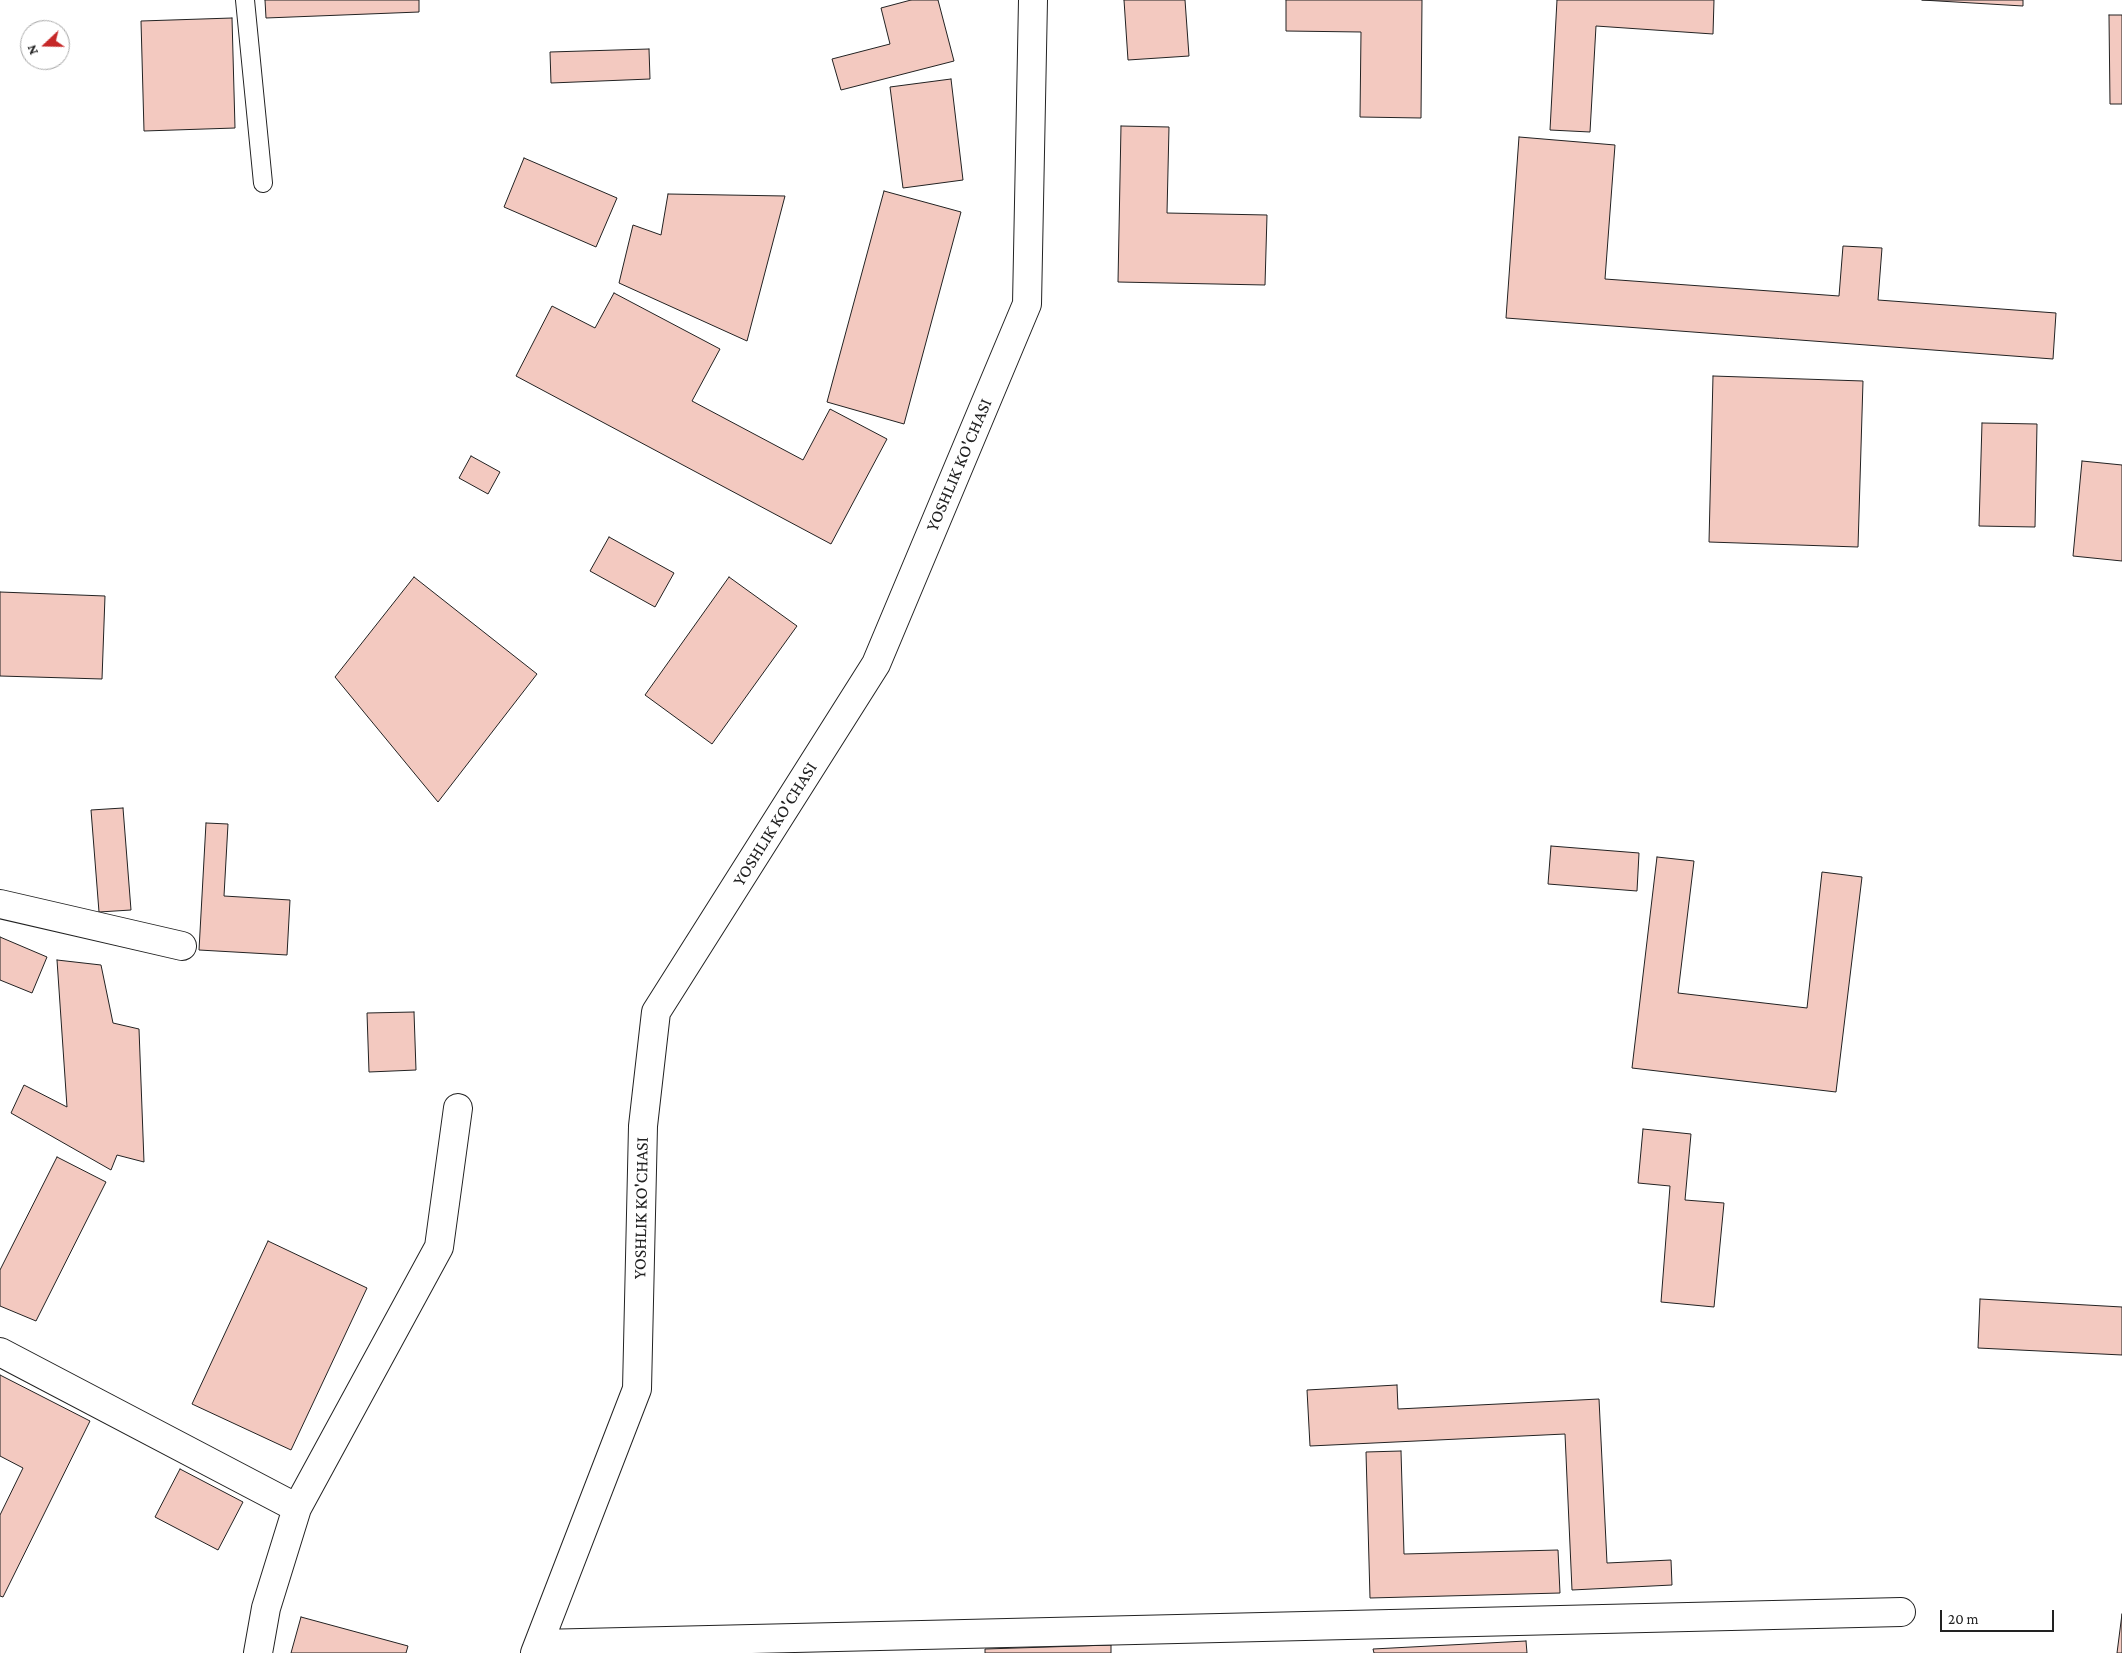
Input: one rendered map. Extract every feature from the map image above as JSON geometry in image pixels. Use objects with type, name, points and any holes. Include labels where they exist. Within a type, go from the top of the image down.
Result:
[{"type":"street","name":"YOSHLIK KO'CHASI","points":[[537,1648],[637,1389],[643,1126],[656,1012],[876,664],[1027,304],[1033,0]]},
{"type":"street","points":[[0,904],[182,946]]},
{"type":"street","points":[[258,1653],[266,1608],[297,1508],[439,1247],[458,1108]]},
{"type":"street","points":[[0,1352],[297,1508]]},
{"type":"street","points":[[537,1648],[1901,1612]]},
{"type":"lane","points":[[245,0],[263,183]]},
{"type":"building","points":[[265,0],[419,0],[419,12],[266,18]]},
{"type":"building","points":[[911,0],[938,0],[954,61],[841,90],[832,59],[890,44],[881,8]]},
{"type":"building","points":[[1124,0],[1185,0],[1189,56],[1128,60]]},
{"type":"building","points":[[1286,0],[1422,0],[1421,118],[1360,117],[1361,32],[1286,31]]},
{"type":"building","points":[[1557,0],[1714,0],[1713,34],[1596,26],[1590,132],[1550,130]]},
{"type":"building","points":[[1922,0],[2023,0],[2023,6]]},
{"type":"building","points":[[2109,15],[2122,15],[2122,104],[2110,104]]},
{"type":"building","points":[[232,18],[235,128],[144,131],[141,21]]},
{"type":"building","points":[[649,49],[650,79],[551,83],[550,52]]},
{"type":"building","points":[[951,79],[963,180],[903,188],[890,87]]},
{"type":"building","points":[[1121,126],[1169,127],[1167,213],[1267,215],[1265,285],[1118,282]]},
{"type":"building","points":[[1519,137],[1615,145],[1605,279],[1839,296],[1843,246],[1882,248],[1878,300],[2056,313],[2053,359],[1506,318]]},
{"type":"building","points":[[524,158],[617,198],[596,247],[504,207]]},
{"type":"building","points":[[884,191],[961,212],[904,424],[827,402]]},
{"type":"building","points":[[668,194],[785,196],[747,341],[619,283],[633,225],[661,235]]},
{"type":"building","points":[[614,293],[720,349],[692,401],[803,460],[830,409],[887,439],[831,544],[516,376],[552,306],[595,328]]},
{"type":"building","points":[[1713,376],[1863,381],[1858,547],[1709,542]]},
{"type":"building","points":[[1982,423],[2037,424],[2035,527],[1979,526]]},
{"type":"building","points":[[471,456],[500,472],[488,494],[459,478]]},
{"type":"building","points":[[2082,461],[2122,465],[2122,561],[2073,556]]},
{"type":"building","points":[[609,537],[674,573],[655,607],[590,571]]},
{"type":"building","points":[[414,577],[537,674],[438,802],[335,677]]},
{"type":"building","points":[[729,577],[797,626],[712,744],[645,695]]},
{"type":"building","points":[[0,592],[105,596],[102,679],[0,676]]},
{"type":"building","points":[[123,808],[131,910],[99,912],[91,810]]},
{"type":"building","points":[[206,823],[228,824],[224,896],[290,900],[287,955],[199,950]]},
{"type":"building","points":[[1551,846],[1639,853],[1637,891],[1548,884]]},
{"type":"building","points":[[1657,857],[1694,861],[1678,993],[1807,1008],[1822,872],[1862,877],[1836,1092],[1632,1068]]},
{"type":"building","points":[[0,937],[47,957],[32,993],[0,980]]},
{"type":"building","points":[[57,960],[101,965],[113,1023],[139,1029],[144,1162],[117,1155],[111,1170],[11,1113],[24,1085],[67,1107]]},
{"type":"building","points":[[414,1012],[416,1070],[369,1072],[367,1013]]},
{"type":"building","points":[[1643,1129],[1691,1134],[1685,1200],[1724,1203],[1714,1307],[1661,1302],[1670,1186],[1638,1183]]},
{"type":"building","points":[[57,1157],[106,1182],[36,1321],[0,1306],[0,1270]]},
{"type":"building","points":[[268,1241],[367,1288],[291,1450],[192,1404]]},
{"type":"building","points":[[1980,1299],[2122,1307],[2122,1355],[1978,1348]]},
{"type":"building","points":[[0,1375],[90,1421],[3,1597],[0,1596],[0,1515],[23,1468],[0,1456]]},
{"type":"building","points":[[1397,1385],[1398,1409],[1599,1399],[1607,1563],[1671,1560],[1672,1585],[1572,1590],[1565,1434],[1310,1446],[1307,1390]]},
{"type":"building","points":[[1401,1451],[1404,1554],[1558,1550],[1560,1593],[1370,1598],[1366,1452]]},
{"type":"building","points":[[180,1469],[243,1502],[218,1550],[155,1517]]},
{"type":"building","points":[[2122,1614],[2122,1653],[2117,1653]]},
{"type":"building","points":[[301,1617],[408,1646],[406,1653],[291,1653]]},
{"type":"building","points":[[1526,1641],[1527,1653],[1374,1653],[1373,1649]]},
{"type":"building","points":[[1111,1645],[1111,1653],[985,1653],[985,1649]]}]
